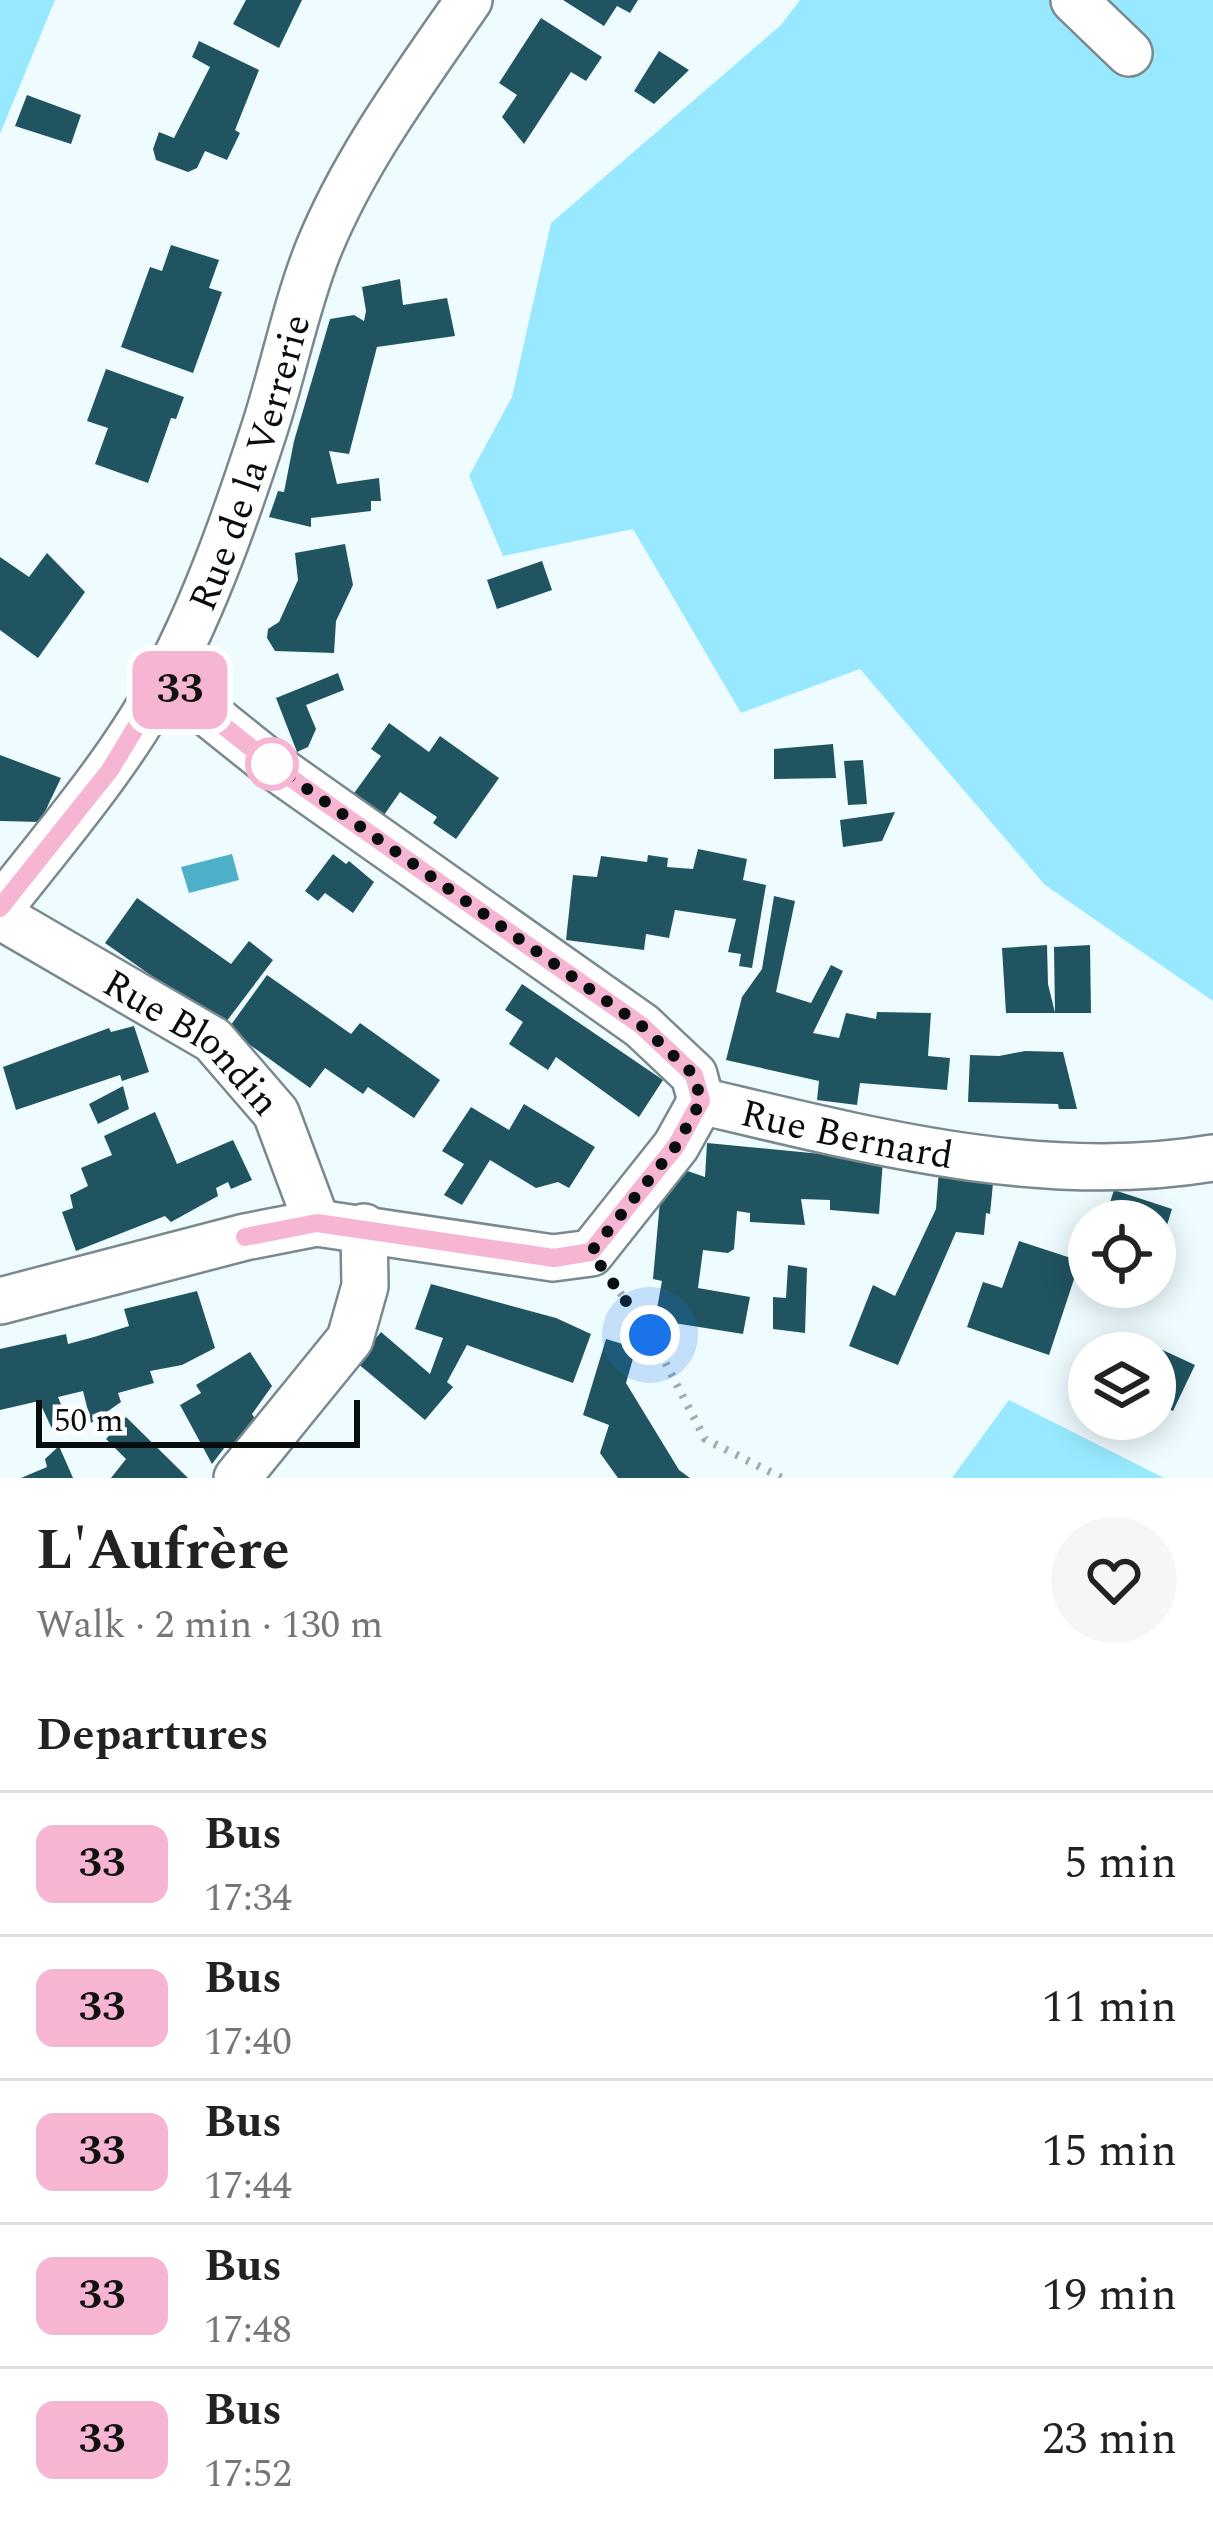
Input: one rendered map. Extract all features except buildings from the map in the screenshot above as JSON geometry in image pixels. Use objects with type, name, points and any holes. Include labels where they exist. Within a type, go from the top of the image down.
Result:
[{"type":"street","name":"Rue de la Verrerie","points":[[0,912],[110,770],[165,679],[206,590],[263,434],[317,254],[338,204],[469,0]]},
{"type":"street","points":[[1074,0],[1129,53]]},
{"type":"street","points":[[165,679],[275,767],[642,1026],[694,1075],[701,1101]]},
{"type":"street","name":"Rue Blondin","points":[[0,912],[213,1040],[276,1113],[317,1223]]},
{"type":"street","name":"Rue Bernard","points":[[591,1252],[676,1146],[701,1101],[853,1137],[967,1156],[1125,1166],[1213,1158]]},
{"type":"street","points":[[0,1301],[245,1237],[317,1223],[554,1258],[591,1252]]},
{"type":"street","points":[[237,1478],[350,1339],[364,1286],[364,1227]]},
{"type":"path","points":[[591,1252],[650,1335],[705,1439],[782,1478]]},
{"type":"shaded area","points":[[0,0],[55,0],[0,134]]},
{"type":"shaded area","points":[[800,0],[1213,0],[1213,1001],[1045,885],[860,669],[741,713],[633,529],[503,556],[469,476],[512,397],[551,223],[781,25]]},
{"type":"shaded area","points":[[232,854],[239,880],[189,893],[181,867]]},
{"type":"shaded area","points":[[1009,1400],[1068,1430],[1068,1440],[1088,1440],[1164,1478],[952,1478]]},
{"type":"bus line","name":"33","points":[[0,908],[110,770],[165,679],[275,767],[642,1026],[694,1075],[701,1101],[676,1146],[591,1252],[554,1258],[317,1223],[245,1237]]},
{"type":"route","points":[[272,764],[642,1026],[694,1075],[701,1101],[676,1146],[591,1252],[650,1335]]}]
